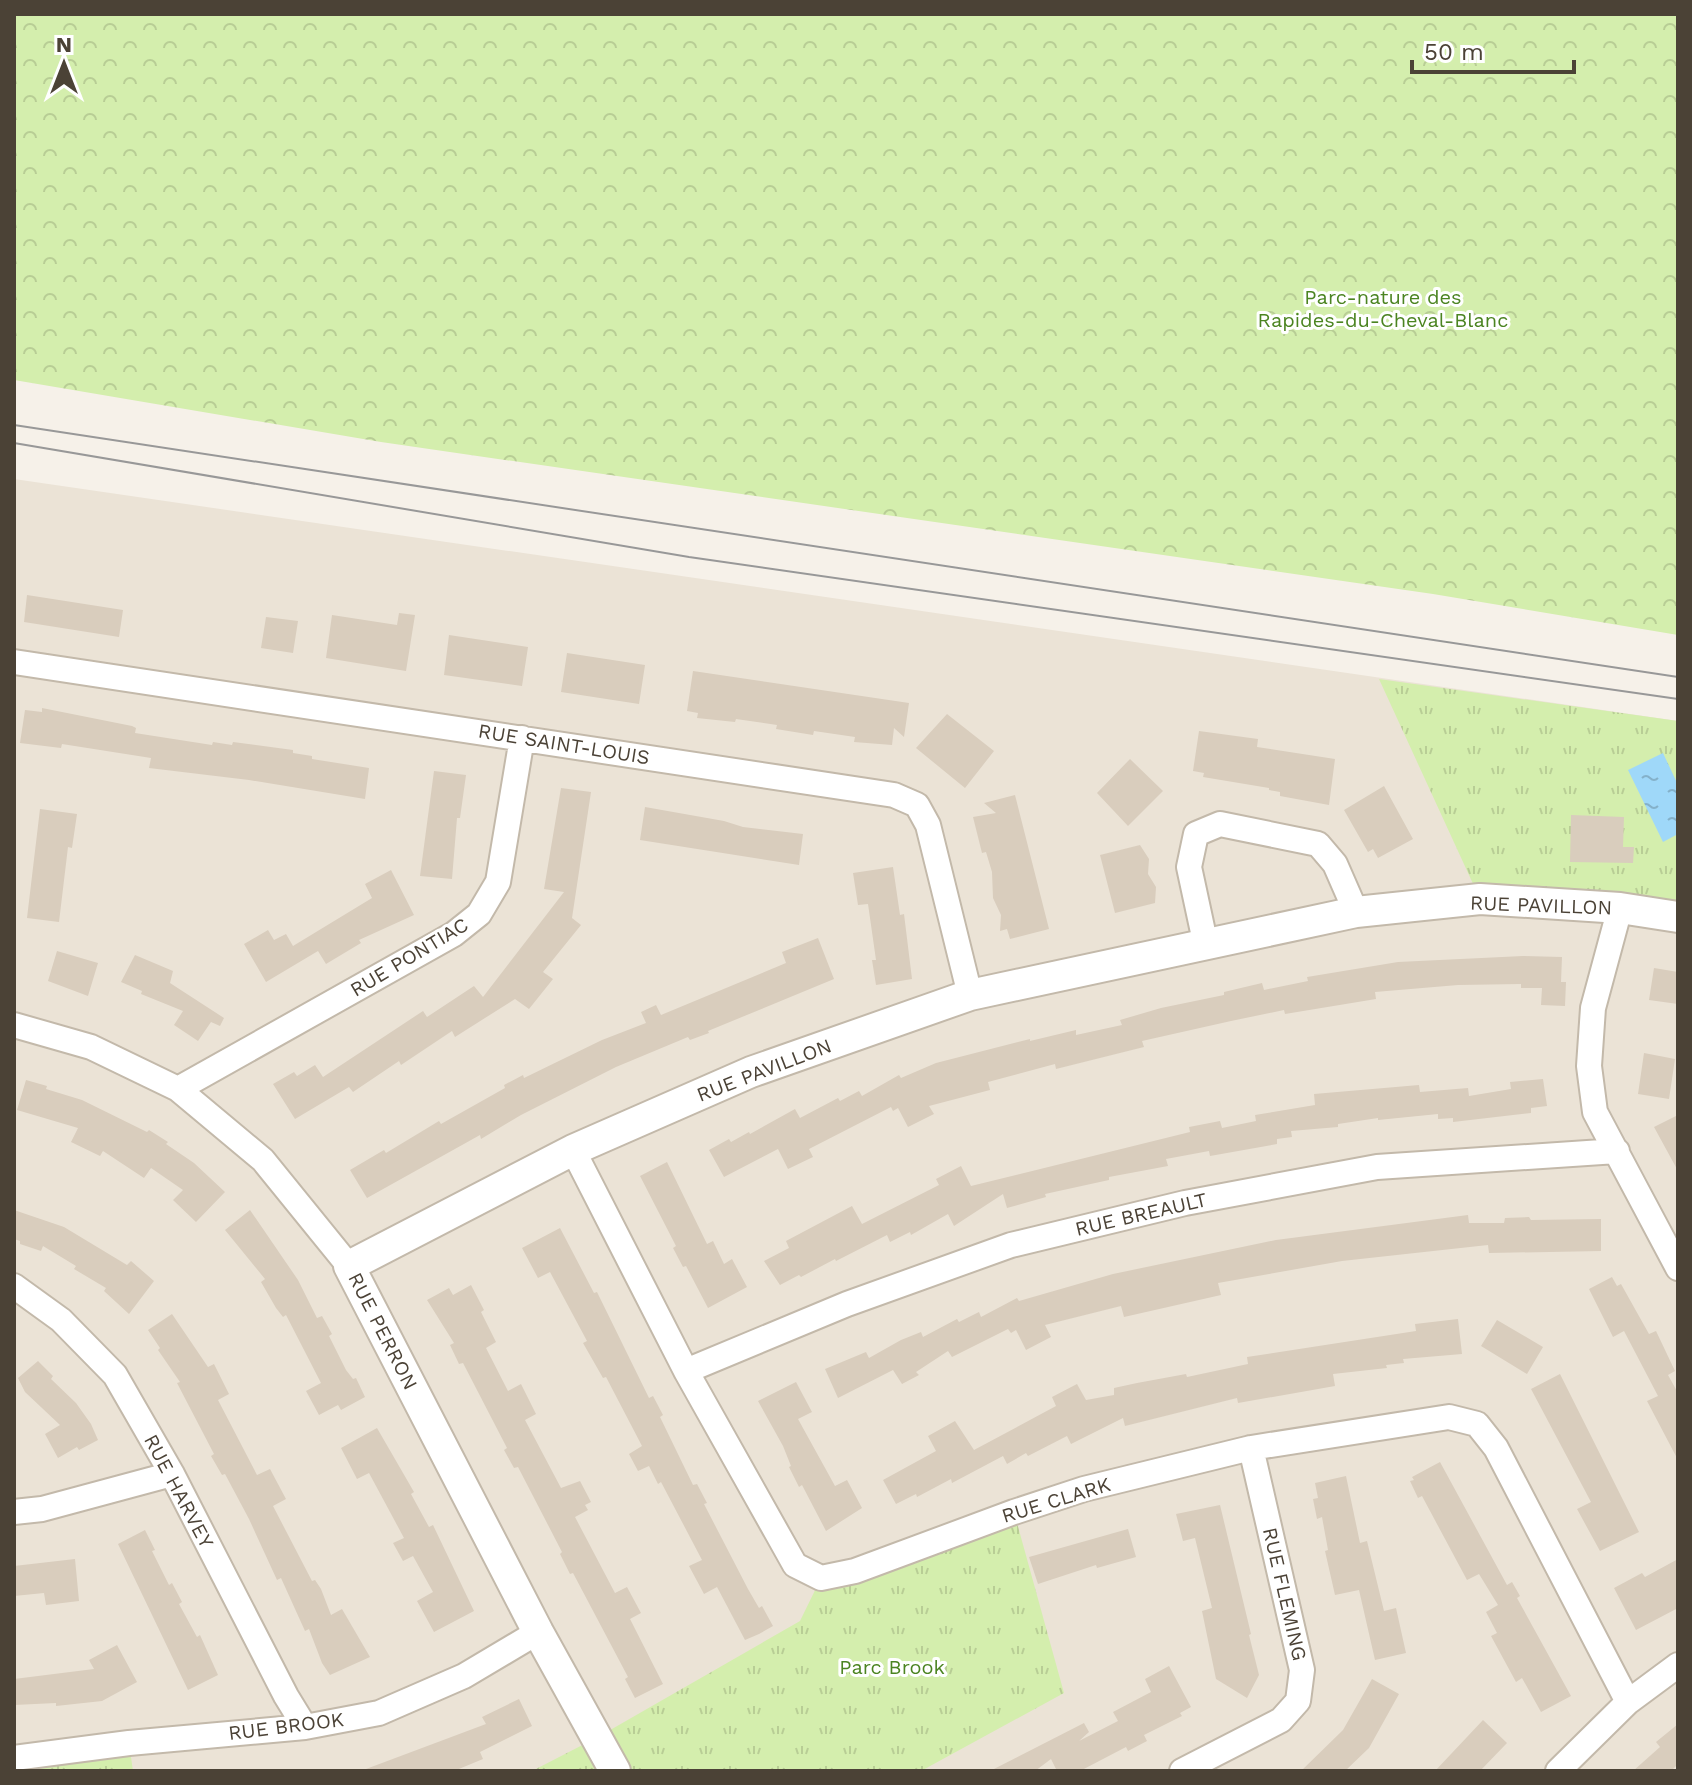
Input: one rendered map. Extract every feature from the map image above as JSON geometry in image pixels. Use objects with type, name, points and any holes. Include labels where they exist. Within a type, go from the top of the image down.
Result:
[{"type":"street","name":"RUE SAINT-LOUIS","points":[[14,662],[894,795],[917,805],[928,825],[970,995]]},
{"type":"street","name":"RUE PONTIAC","points":[[178,1089],[454,934],[479,914],[498,882],[522,738]]},
{"type":"street","points":[[1206,946],[1189,867],[1196,834],[1220,824],[1318,844],[1335,864],[1356,912]]},
{"type":"street","name":"RUE PAVILLON","points":[[349,1266],[573,1150],[751,1072],[970,995],[1356,912],[1480,899],[1620,908],[1678,917]]},
{"type":"street","points":[[1620,908],[1593,1008],[1589,1066],[1595,1112],[1678,1268]]},
{"type":"street","name":"RUE PERRON","points":[[14,1025],[91,1047],[178,1089],[263,1160],[349,1266],[538,1632],[615,1771]]},
{"type":"street","name":"RUE CLARK","points":[[573,1150],[686,1371],[795,1565],[821,1578],[855,1571],[1084,1489],[1251,1448],[1449,1417],[1477,1424],[1496,1448],[1628,1702]]},
{"type":"street","name":"RUE BREAULT","points":[[686,1371],[847,1304],[1011,1245],[1185,1203],[1377,1167],[1617,1151]]},
{"type":"street","name":"RUE HARVEY","points":[[14,1286],[61,1320],[115,1375],[172,1474],[305,1727]]},
{"type":"street","name":"RUE FLEMING","points":[[1182,1771],[1281,1720],[1298,1701],[1302,1670],[1251,1448]]},
{"type":"street","points":[[14,1512],[42,1509],[172,1474]]},
{"type":"street","name":"RUE BROOK","points":[[14,1758],[129,1743],[305,1727],[379,1713],[464,1676],[538,1632]]},
{"type":"street","points":[[1558,1771],[1628,1702],[1678,1665]]},
{"type":"shaded area","points":[[14,479],[1678,721],[1678,1771],[14,1771]]},
{"type":"green space","name":"Parc-nature des Rapides-du-Cheval-Blanc","points":[[14,14],[1678,14],[1678,635],[1433,594],[381,442],[14,380]]},
{"type":"green space","points":[[1379,679],[1678,721],[1678,917],[1480,899]]},
{"type":"green space","name":"Parc Brook","points":[[1014,1512],[1064,1693],[921,1771],[532,1771],[598,1737],[800,1621],[821,1578]]},
{"type":"green space","points":[[129,1743],[133,1771],[14,1771],[14,1758]]},
{"type":"water","points":[[1663,753],[1678,785],[1678,834],[1663,842],[1628,770]]},
{"type":"building","points":[[27,595],[123,610],[119,637],[24,622]]},
{"type":"building","points":[[399,613],[415,615],[406,671],[326,658],[332,615],[397,625]]},
{"type":"building","points":[[266,617],[298,621],[293,653],[261,648]]},
{"type":"building","points":[[449,635],[528,647],[522,686],[444,675]]},
{"type":"building","points":[[567,653],[645,665],[639,704],[561,692]]},
{"type":"building","points":[[693,671],[909,703],[904,737],[894,728],[892,745],[854,742],[855,737],[814,731],[813,735],[776,729],[777,725],[736,719],[735,722],[697,718],[698,713],[687,711]]},
{"type":"building","points":[[42,708],[132,726],[136,728],[135,733],[212,745],[213,742],[232,745],[233,742],[293,750],[293,753],[312,756],[312,759],[369,768],[365,799],[149,768],[151,758],[62,744],[61,748],[20,743],[25,710],[42,712]]},
{"type":"building","points":[[947,714],[994,751],[965,788],[916,748]]},
{"type":"building","points":[[1199,731],[1258,739],[1257,747],[1335,759],[1329,805],[1280,796],[1280,792],[1269,788],[1203,777],[1204,773],[1193,771]]},
{"type":"building","points":[[1130,759],[1163,791],[1128,826],[1097,793]]},
{"type":"building","points":[[434,771],[466,775],[460,818],[457,818],[452,879],[420,876]]},
{"type":"building","points":[[1384,786],[1413,839],[1378,858],[1373,849],[1368,852],[1344,810]]},
{"type":"building","points":[[561,788],[591,792],[572,918],[581,925],[543,972],[553,979],[529,1009],[515,999],[455,1037],[452,1031],[353,1092],[349,1087],[295,1119],[273,1084],[294,1072],[297,1076],[315,1065],[323,1077],[423,1011],[427,1017],[474,986],[483,997],[564,892],[544,889]]},
{"type":"building","points":[[1015,795],[1049,929],[1010,939],[1007,929],[1000,931],[1001,915],[993,898],[992,872],[986,852],[982,853],[973,817],[996,813],[984,803]]},
{"type":"building","points":[[645,807],[743,827],[803,834],[799,865],[640,840]]},
{"type":"building","points":[[40,809],[77,814],[72,848],[68,847],[59,922],[27,918]]},
{"type":"building","points":[[1571,815],[1624,817],[1623,847],[1634,847],[1633,863],[1570,862]]},
{"type":"building","points":[[1140,845],[1149,859],[1148,874],[1156,887],[1155,903],[1115,913],[1100,855]]},
{"type":"building","points":[[893,867],[900,915],[904,914],[912,979],[876,985],[872,960],[876,960],[868,904],[858,905],[853,873]]},
{"type":"building","points":[[391,870],[414,915],[359,940],[361,943],[326,964],[318,951],[266,982],[244,944],[268,930],[274,940],[286,934],[293,946],[372,898],[365,884]]},
{"type":"building","points":[[818,938],[834,979],[709,1033],[690,1040],[688,1037],[616,1067],[481,1139],[480,1135],[367,1198],[350,1170],[384,1150],[386,1153],[439,1121],[441,1124],[523,1075],[524,1078],[602,1040],[646,1023],[641,1012],[656,1005],[661,1015],[786,963],[782,952]]},
{"type":"building","points":[[57,951],[98,963],[88,996],[48,981]]},
{"type":"building","points":[[135,955],[173,971],[170,983],[224,1018],[220,1026],[211,1022],[198,1041],[174,1025],[183,1011],[121,982]]},
{"type":"building","points":[[1562,957],[1561,982],[1566,982],[1565,1006],[1541,1005],[1542,988],[1521,988],[1521,984],[1458,985],[1375,992],[1376,999],[1285,1014],[1284,1010],[1231,1021],[1142,1041],[1144,1047],[1056,1069],[1055,1064],[988,1082],[990,1090],[929,1106],[934,1114],[908,1127],[898,1108],[893,1111],[891,1107],[809,1149],[813,1157],[788,1169],[778,1149],[724,1177],[709,1150],[729,1139],[731,1142],[750,1134],[795,1109],[800,1118],[838,1098],[840,1101],[859,1091],[862,1096],[899,1075],[901,1078],[936,1063],[1030,1039],[1076,1030],[1076,1035],[1122,1025],[1120,1020],[1224,995],[1224,992],[1262,983],[1264,990],[1308,981],[1307,977],[1398,962]]},
{"type":"building","points":[[1654,968],[1678,972],[1678,1004],[1649,1000]]},
{"type":"building","points":[[1644,1053],[1675,1059],[1669,1099],[1638,1094]]},
{"type":"building","points":[[1543,1079],[1547,1106],[1531,1108],[1531,1113],[1453,1122],[1453,1118],[1438,1119],[1438,1114],[1378,1118],[1338,1124],[1338,1127],[1291,1131],[1292,1137],[1277,1139],[1277,1144],[1210,1156],[1209,1151],[1166,1159],[1168,1166],[1109,1177],[1109,1180],[1045,1194],[1046,1197],[1007,1208],[1003,1194],[954,1226],[948,1214],[911,1235],[910,1232],[890,1242],[887,1235],[780,1285],[764,1261],[789,1248],[786,1241],[852,1206],[862,1224],[939,1185],[936,1179],[961,1166],[971,1186],[1190,1132],[1189,1127],[1220,1121],[1222,1128],[1256,1121],[1255,1115],[1315,1105],[1314,1094],[1419,1085],[1420,1092],[1468,1088],[1469,1096],[1511,1089],[1510,1082]]},
{"type":"building","points":[[26,1080],[82,1100],[147,1132],[149,1130],[194,1163],[225,1192],[196,1222],[173,1200],[183,1190],[151,1168],[144,1178],[103,1151],[100,1156],[71,1142],[78,1128],[17,1110]]},
{"type":"building","points":[[1678,1115],[1678,1171],[1654,1127]]},
{"type":"building","points":[[667,1162],[707,1244],[713,1241],[724,1264],[732,1259],[747,1287],[708,1308],[673,1248],[676,1246],[640,1176]]},
{"type":"building","points":[[14,1210],[64,1227],[127,1265],[131,1261],[154,1281],[129,1314],[104,1291],[106,1288],[74,1269],[76,1266],[43,1246],[41,1251],[14,1239]]},
{"type":"building","points":[[250,1210],[298,1280],[317,1318],[322,1316],[346,1370],[353,1379],[356,1378],[365,1397],[341,1410],[338,1405],[319,1415],[306,1391],[321,1383],[286,1315],[283,1317],[276,1308],[261,1282],[265,1279],[225,1230]]},
{"type":"building","points":[[1468,1215],[1469,1223],[1504,1223],[1505,1218],[1529,1217],[1531,1220],[1601,1219],[1601,1251],[1489,1253],[1488,1245],[1342,1261],[1218,1283],[1221,1295],[1124,1317],[1121,1306],[1045,1325],[1051,1337],[1026,1350],[1016,1330],[1011,1333],[1008,1329],[952,1357],[948,1351],[916,1372],[919,1375],[902,1384],[893,1370],[838,1398],[825,1369],[866,1352],[869,1358],[901,1340],[921,1332],[923,1337],[957,1319],[959,1322],[979,1312],[981,1317],[1017,1298],[1019,1301],[1113,1274],[1276,1240]]},
{"type":"building","points":[[560,1228],[594,1293],[597,1292],[649,1398],[653,1396],[663,1415],[660,1417],[693,1485],[697,1484],[707,1503],[704,1504],[748,1589],[773,1626],[759,1634],[745,1640],[717,1587],[704,1594],[689,1566],[702,1560],[661,1482],[658,1484],[649,1466],[638,1471],[629,1454],[642,1446],[606,1377],[603,1378],[583,1343],[587,1341],[550,1272],[538,1278],[522,1248]]},
{"type":"building","points":[[1612,1277],[1617,1286],[1621,1284],[1649,1334],[1656,1331],[1675,1371],[1668,1375],[1678,1393],[1678,1460],[1647,1401],[1658,1396],[1624,1331],[1613,1337],[1589,1289]]},
{"type":"building","points":[[471,1285],[496,1342],[486,1348],[508,1391],[521,1384],[536,1414],[525,1420],[561,1488],[580,1481],[591,1502],[585,1505],[588,1510],[575,1517],[615,1593],[627,1587],[641,1613],[630,1619],[663,1684],[635,1698],[625,1679],[628,1677],[573,1573],[570,1574],[560,1554],[562,1552],[518,1467],[514,1468],[504,1450],[507,1448],[463,1363],[459,1364],[450,1345],[454,1343],[427,1300],[449,1288],[453,1295]]},
{"type":"building","points":[[172,1314],[208,1367],[214,1364],[229,1394],[218,1400],[257,1475],[270,1469],[286,1499],[273,1506],[312,1581],[315,1580],[321,1589],[331,1615],[342,1609],[370,1657],[330,1675],[322,1663],[309,1629],[305,1631],[281,1578],[277,1580],[249,1519],[225,1474],[222,1475],[211,1456],[214,1454],[177,1383],[180,1382],[148,1330]]},
{"type":"building","points":[[1458,1319],[1462,1354],[1403,1359],[1404,1363],[1386,1365],[1387,1368],[1333,1374],[1335,1386],[1238,1403],[1237,1398],[1125,1426],[1123,1418],[1071,1444],[1067,1436],[1007,1464],[1003,1456],[952,1483],[951,1479],[896,1504],[883,1480],[936,1451],[928,1436],[955,1421],[974,1450],[1056,1406],[1052,1397],[1077,1384],[1086,1400],[1114,1395],[1114,1388],[1248,1364],[1247,1357],[1416,1331],[1415,1324]]},
{"type":"building","points":[[1497,1320],[1543,1347],[1527,1374],[1481,1346]]},
{"type":"building","points":[[38,1361],[53,1376],[51,1379],[76,1403],[98,1440],[58,1458],[45,1434],[60,1425],[25,1392],[18,1378]]},
{"type":"building","points":[[1560,1374],[1639,1532],[1600,1551],[1577,1509],[1591,1502],[1531,1389]]},
{"type":"building","points":[[796,1382],[812,1412],[798,1419],[835,1486],[847,1480],[862,1508],[826,1531],[802,1485],[799,1487],[783,1446],[758,1401]]},
{"type":"building","points":[[377,1428],[414,1492],[411,1494],[429,1527],[433,1525],[474,1611],[434,1632],[417,1601],[433,1592],[413,1556],[403,1561],[393,1543],[404,1538],[369,1473],[357,1479],[341,1448]]},
{"type":"building","points":[[1440,1462],[1507,1585],[1512,1582],[1520,1596],[1517,1598],[1571,1696],[1541,1712],[1522,1678],[1516,1682],[1491,1636],[1497,1633],[1486,1612],[1498,1605],[1479,1574],[1467,1580],[1422,1496],[1418,1498],[1410,1481]]},
{"type":"building","points":[[1346,1476],[1360,1543],[1367,1541],[1384,1611],[1396,1608],[1406,1653],[1375,1660],[1359,1590],[1335,1595],[1325,1551],[1328,1550],[1322,1517],[1317,1519],[1313,1499],[1318,1498],[1315,1483]]},
{"type":"building","points":[[1220,1505],[1259,1675],[1247,1698],[1216,1679],[1202,1611],[1212,1608],[1195,1538],[1183,1541],[1176,1514]]},
{"type":"building","points":[[1128,1529],[1136,1557],[1097,1568],[1096,1565],[1038,1584],[1029,1557]]},
{"type":"building","points":[[145,1530],[169,1585],[172,1583],[182,1602],[179,1604],[197,1637],[200,1635],[218,1675],[188,1690],[118,1544]]},
{"type":"building","points":[[75,1559],[79,1601],[46,1605],[44,1593],[14,1596],[14,1566]]},
{"type":"building","points":[[1678,1559],[1678,1608],[1636,1630],[1614,1588],[1642,1573],[1645,1577]]},
{"type":"building","points":[[117,1645],[137,1682],[102,1701],[56,1706],[56,1703],[14,1705],[14,1679],[94,1669],[89,1660]]},
{"type":"building","points":[[1169,1666],[1191,1707],[1180,1713],[1182,1716],[1144,1735],[1147,1741],[1128,1751],[1126,1747],[1080,1771],[1057,1771],[1051,1759],[1035,1771],[990,1771],[1084,1723],[1089,1732],[1079,1741],[1118,1721],[1113,1712],[1151,1692],[1145,1679]]},
{"type":"building","points":[[1372,1679],[1399,1694],[1369,1748],[1345,1771],[1301,1771],[1343,1730]]},
{"type":"building","points":[[519,1699],[532,1726],[480,1752],[483,1759],[454,1771],[366,1769],[486,1724],[482,1717]]},
{"type":"building","points":[[1483,1720],[1507,1743],[1480,1771],[1435,1771]]},
{"type":"building","points":[[1678,1724],[1678,1769],[1676,1766],[1671,1771],[1633,1771],[1660,1747],[1656,1742]]},
{"type":"tram line","points":[[14,425],[1678,677]]},
{"type":"tram line","points":[[14,443],[689,557],[1678,699]]}]
